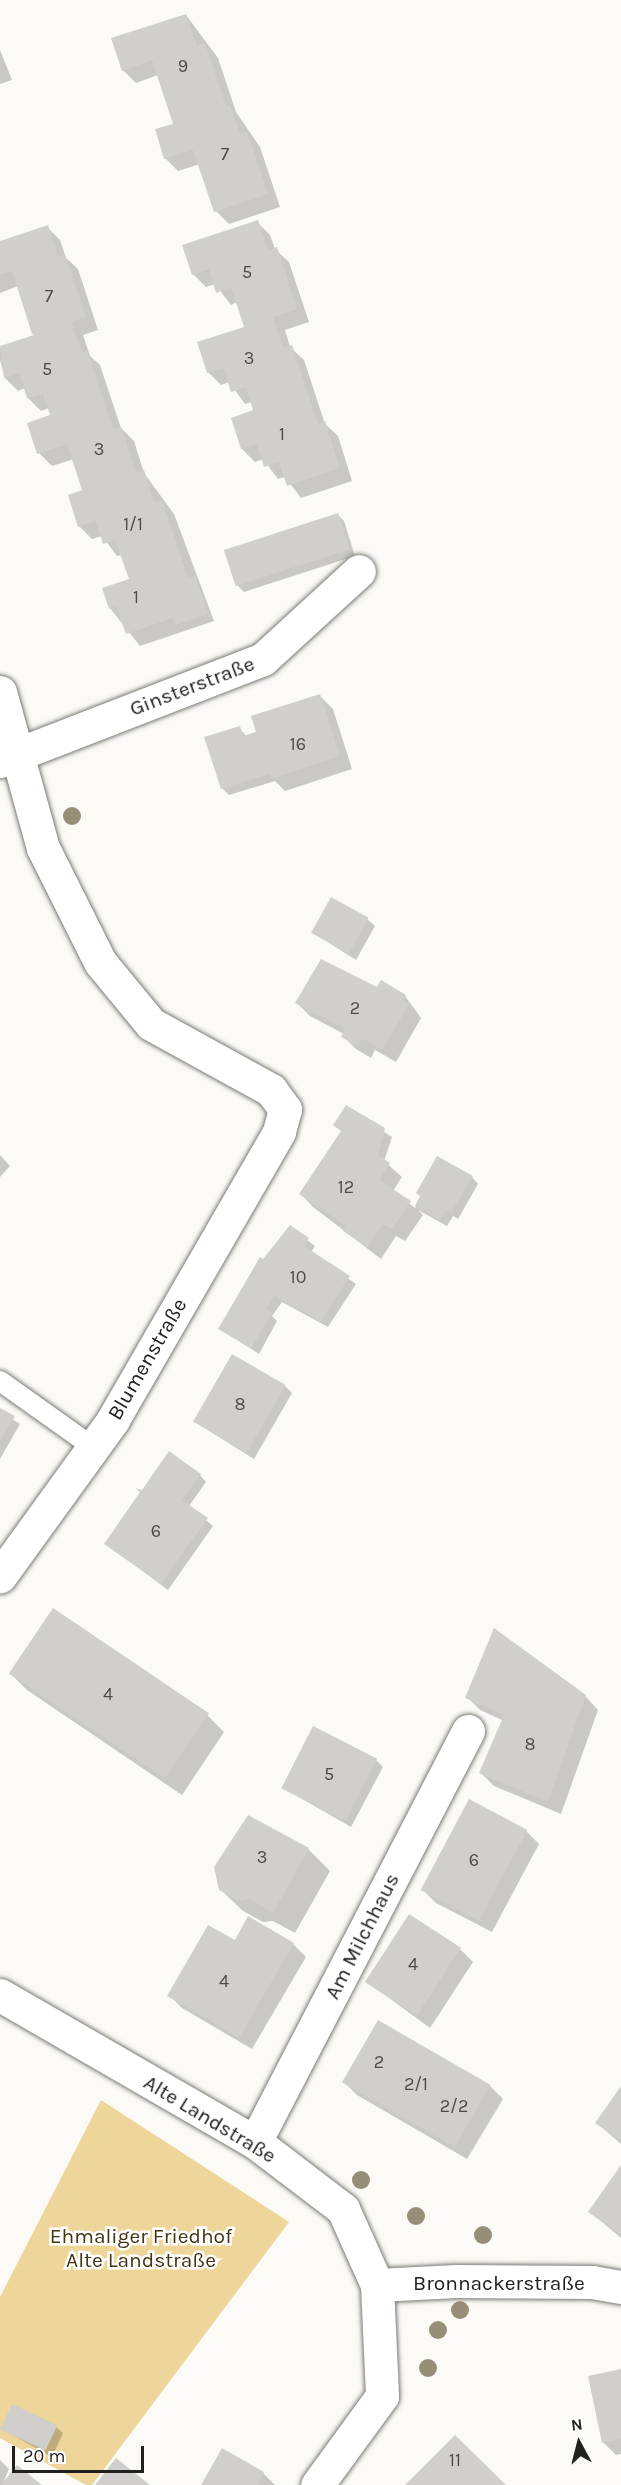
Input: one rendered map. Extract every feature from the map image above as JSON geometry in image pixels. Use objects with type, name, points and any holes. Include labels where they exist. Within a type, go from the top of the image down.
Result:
[{"type":"street","name":"Ginsterstraße","points":[[9,756],[263,659],[359,571]]},
{"type":"street","points":[[0,692],[9,756]]},
{"type":"street","name":"Blumenstraße","points":[[0,1576],[113,1420],[279,1132],[285,1109],[271,1090],[151,1024],[100,962],[43,848],[9,756]]},
{"type":"street","name":"Am Milchhaus","points":[[255,2142],[468,1731]]},
{"type":"street","name":"Alte Landstraße","points":[[0,1995],[255,2142],[343,2209],[377,2285]]},
{"type":"street","name":"Bronnackerstraße","points":[[377,2285],[456,2281],[592,2282],[621,2287]]},
{"type":"street","points":[[317,2485],[382,2397],[377,2285]]},
{"type":"lane","points":[[0,1381],[93,1447]]},
{"type":"green space","name":"Ehmaliger Friedhof Alte Landstraße","points":[[101,2100],[289,2222],[92,2485],[86,2485],[0,2438],[0,2297]]},
{"type":"building","points":[[186,14],[197,46],[205,43],[226,106],[230,105],[240,134],[247,132],[268,194],[214,212],[193,150],[164,159],[155,129],[173,124],[152,60],[122,71],[111,38]]},
{"type":"building","points":[[258,220],[268,250],[277,247],[297,309],[273,317],[283,348],[292,345],[318,424],[325,421],[340,468],[287,486],[279,462],[264,467],[257,444],[241,449],[231,418],[253,410],[246,387],[231,392],[223,368],[207,373],[197,342],[244,327],[231,287],[216,293],[209,269],[192,275],[182,245]]},
{"type":"building","points":[[48,225],[58,257],[65,255],[86,317],[71,322],[82,353],[87,351],[113,429],[121,427],[136,473],[144,470],[154,502],[162,500],[188,578],[195,575],[208,614],[176,625],[173,618],[126,634],[116,606],[109,609],[102,588],[129,579],[115,540],[103,544],[96,521],[78,527],[68,495],[82,490],[67,444],[37,454],[27,423],[50,415],[43,394],[27,398],[19,373],[4,378],[0,346],[40,333],[32,334],[12,271],[0,275],[0,241]]},
{"type":"building","points":[[338,513],[350,549],[236,586],[224,550]]},
{"type":"building","points":[[320,694],[340,756],[271,779],[269,774],[221,789],[204,737],[240,726],[243,736],[256,732],[251,716]]},
{"type":"building","points":[[331,897],[369,918],[349,954],[311,933]]},
{"type":"building","points":[[321,959],[377,987],[381,980],[406,995],[403,1000],[409,1004],[382,1050],[362,1038],[357,1046],[341,1037],[345,1029],[295,1003]]},
{"type":"building","points":[[346,1105],[385,1128],[378,1155],[390,1163],[379,1180],[411,1201],[392,1229],[383,1224],[367,1247],[343,1231],[346,1226],[299,1194],[341,1131],[333,1125]]},
{"type":"building","points":[[437,1156],[473,1176],[451,1213],[446,1210],[440,1220],[415,1206],[420,1196],[416,1193]]},
{"type":"building","points":[[290,1225],[309,1238],[304,1246],[350,1276],[321,1321],[274,1296],[266,1310],[272,1313],[251,1348],[218,1329],[260,1257],[263,1259]]},
{"type":"building","points":[[232,1354],[286,1385],[247,1453],[193,1422]]},
{"type":"building","points":[[0,1408],[15,1416],[0,1441]]},
{"type":"building","points":[[169,1451],[201,1474],[182,1500],[208,1518],[161,1584],[104,1544],[140,1492],[135,1488],[142,1490]]},
{"type":"building","points":[[53,1608],[209,1713],[165,1779],[9,1673]]},
{"type":"building","points":[[494,1628],[586,1695],[548,1802],[479,1773],[504,1715],[465,1698]]},
{"type":"building","points":[[313,1726],[377,1759],[345,1821],[281,1788]]},
{"type":"building","points":[[469,1799],[527,1830],[479,1921],[421,1890]]},
{"type":"building","points":[[248,1815],[309,1848],[273,1913],[250,1899],[240,1901],[219,1890],[214,1867]]},
{"type":"building","points":[[409,1914],[461,1948],[417,2016],[365,1982]]},
{"type":"building","points":[[248,1916],[294,1943],[239,2038],[167,1996],[208,1925],[235,1940]]},
{"type":"building","points":[[378,2020],[491,2085],[455,2147],[342,2082]]},
{"type":"building","points":[[621,2086],[621,2141],[595,2123]]},
{"type":"building","points":[[621,2165],[621,2235],[588,2212]]},
{"type":"building","points":[[621,2369],[621,2439],[602,2443],[588,2376]]},
{"type":"building","points":[[12,2404],[57,2425],[45,2451],[0,2429]]},
{"type":"building","points":[[455,2435],[506,2485],[405,2485]]},
{"type":"building","points":[[222,2448],[264,2472],[257,2485],[201,2485]]},
{"type":"building","points":[[116,2458],[150,2485],[95,2485]]},
{"type":"building","points":[[17,2465],[42,2485],[1,2485]]}]
